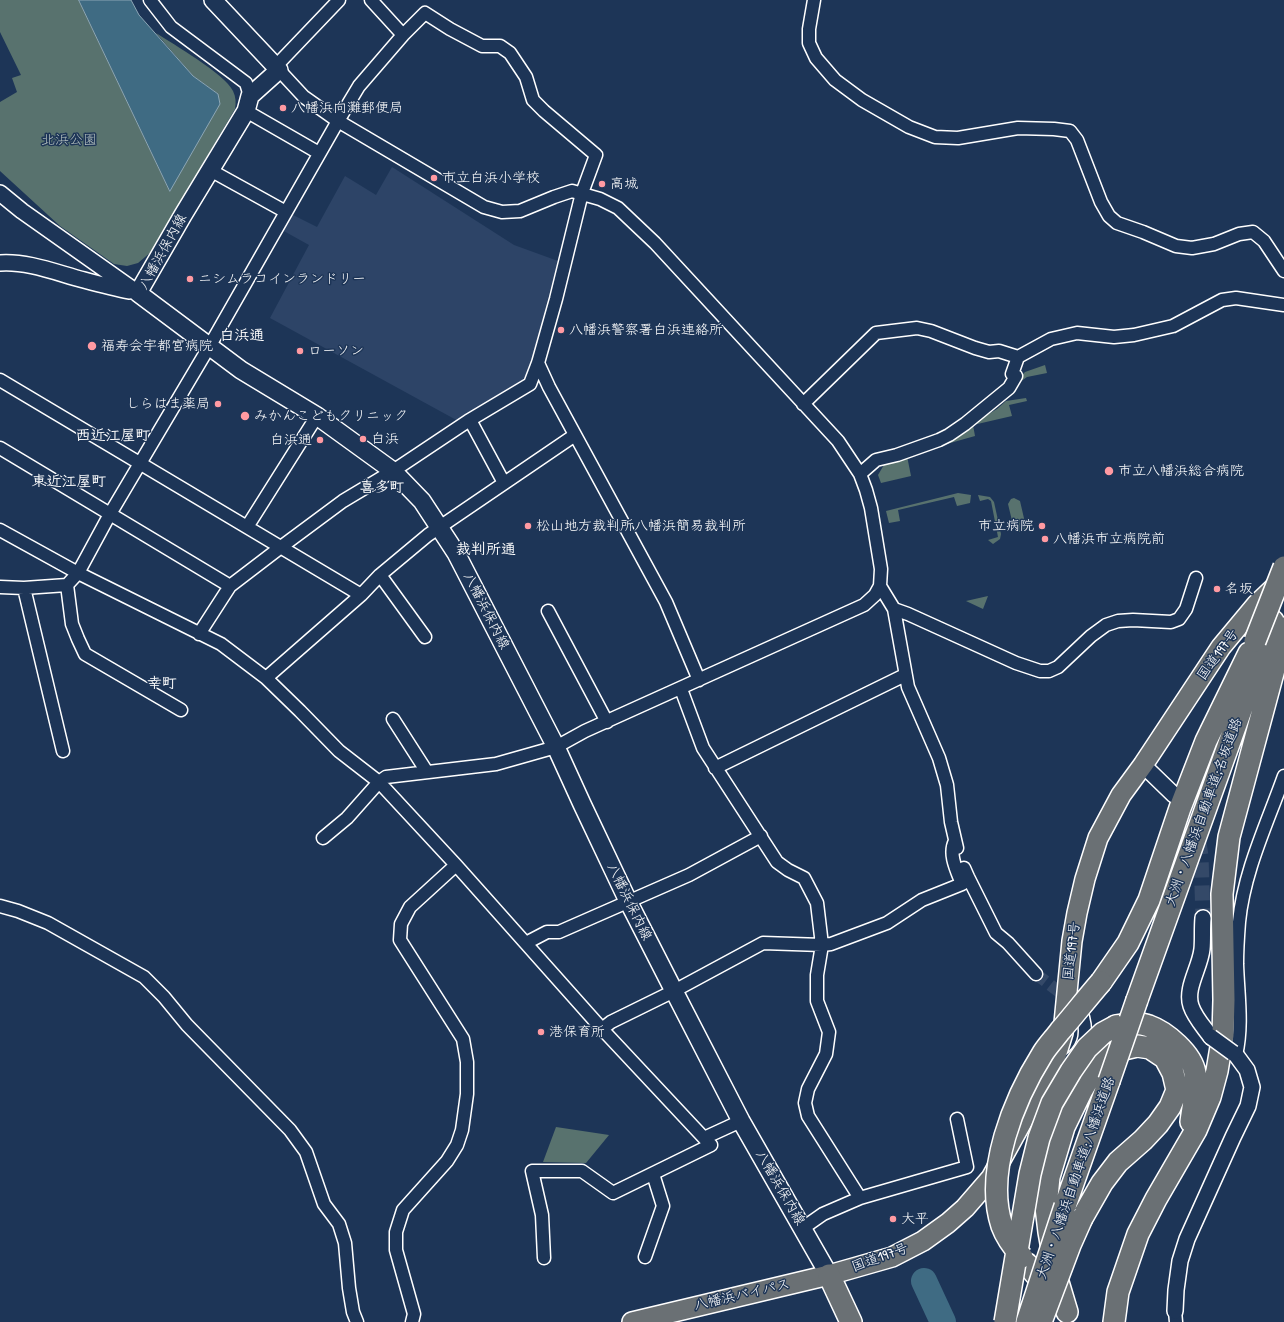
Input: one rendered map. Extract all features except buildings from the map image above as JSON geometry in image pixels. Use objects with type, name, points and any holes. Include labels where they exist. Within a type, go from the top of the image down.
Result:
[{"type":"highway","points":[[1114,1322],[1118,1292],[1138,1234],[1156,1199],[1196,1130],[1210,1097],[1218,1071],[1223,1028],[1222,894],[1229,836],[1265,650],[1284,566]]},
{"type":"highway","name":"国道197号","points":[[829,1275],[892,1257],[922,1241],[948,1223],[965,1208],[991,1178],[1055,1059],[1062,1033],[1072,941],[1077,913],[1085,879],[1098,838],[1121,795],[1143,765],[1221,647],[1256,605],[1284,578]]},
{"type":"highway","name":"大洲・八幡浜自動車道;名坂道路","points":[[1120,1031],[1137,1000],[1265,650],[1284,590]]},
{"type":"highway","points":[[1069,1317],[1013,1247],[1002,1227],[996,1198],[999,1161],[1011,1118],[1025,1085],[1044,1052],[1101,982],[1128,943],[1148,900],[1180,808],[1206,741],[1265,650],[1284,628]]},
{"type":"highway","points":[[1006,1322],[1030,1174],[1042,1131],[1052,1103],[1070,1071],[1087,1048],[1103,1033],[1120,1031],[1126,1024],[1148,1025],[1165,1034],[1178,1045],[1189,1060],[1194,1072],[1195,1095],[1187,1146]]},
{"type":"highway","name":"大洲・八幡浜自動車道;八幡浜道路","points":[[1027,1322],[1065,1206],[1109,1081],[1120,1031]]},
{"type":"highway","points":[[1041,1322],[1070,1245],[1082,1218],[1102,1183],[1118,1162],[1143,1140],[1158,1124],[1170,1107],[1177,1090],[1173,1073],[1165,1058],[1150,1048],[1137,1046],[1111,1052],[1098,1064],[1082,1090],[1064,1127],[1049,1177],[1046,1207],[1049,1232],[1058,1282],[1069,1317]]},
{"type":"highway","points":[[829,1275],[851,1322]]},
{"type":"highway","name":"八幡浜バイパス","points":[[632,1322],[829,1275]]},
{"type":"main road","points":[[213,0],[278,68]]},
{"type":"main road","name":"八幡浜保内線","points":[[278,68],[248,103],[138,293],[241,370],[317,416],[393,471],[422,501],[456,553],[556,747],[628,901],[741,1121],[829,1275]]},
{"type":"street","points":[[150,0],[171,27],[246,83],[248,103],[320,153]]},
{"type":"street","points":[[323,838],[347,818],[379,782],[386,777],[496,764],[556,747],[586,731],[682,689],[864,605],[875,595],[880,586],[882,569],[871,508],[860,474],[838,441],[655,243],[618,208],[600,199],[572,191],[554,196],[520,211],[502,212],[484,207],[338,120],[304,97],[278,68],[339,0]]},
{"type":"street","points":[[371,0],[404,35]]},
{"type":"street","points":[[814,0],[809,29],[809,43],[816,58],[835,80],[869,104],[909,127],[935,137],[958,138],[1018,128],[1070,131],[1077,140],[1100,202],[1109,216],[1117,223],[1176,246],[1192,248],[1214,244],[1239,234],[1253,232],[1264,241],[1284,271]]},
{"type":"street","points":[[0,587],[24,588],[67,585],[78,573],[110,514],[209,347],[338,120],[360,86],[425,13],[450,29],[482,46],[500,46],[510,53],[526,77],[533,100],[596,155],[582,193],[538,363],[530,384],[470,420],[393,471],[343,501],[230,586],[199,634]]},
{"type":"street","points":[[210,170],[286,212]]},
{"type":"street","points":[[0,193],[22,211],[138,293]]},
{"type":"street","points":[[0,263],[39,267],[86,281],[138,293]]},
{"type":"street","points":[[860,474],[876,460],[939,440],[965,424],[1009,388],[1016,376],[1012,374],[1018,357],[1051,339],[1077,333],[1114,337],[1134,335],[1173,326],[1222,300],[1236,298],[1284,305]]},
{"type":"street","points":[[803,404],[876,333],[917,328],[931,331],[975,348],[989,352],[999,351],[1018,357]]},
{"type":"street","points":[[538,363],[575,435],[666,602],[699,680]]},
{"type":"street","points":[[0,380],[361,595]]},
{"type":"street","points":[[247,527],[317,416]]},
{"type":"street","points":[[470,420],[504,483]]},
{"type":"street","points":[[266,678],[361,595],[380,575],[428,535],[575,435]]},
{"type":"street","points":[[0,448],[230,586]]},
{"type":"street","points":[[0,530],[78,573],[221,644],[266,678],[339,751],[379,782],[456,865],[602,1029],[711,1145],[613,1193],[582,1170],[532,1171],[542,1215],[544,1258]]},
{"type":"street","points":[[380,575],[425,637]]},
{"type":"street","points":[[894,609],[1016,662],[1040,671],[1049,671],[1058,667],[1091,636],[1106,625],[1118,621],[1133,620],[1171,622],[1179,619],[1186,609],[1196,578]]},
{"type":"street","points":[[67,585],[72,624],[85,654],[181,710]]},
{"type":"street","points":[[880,586],[894,609],[908,687],[939,758],[947,785],[951,822],[955,841],[968,877],[996,933],[1008,943],[1036,974]]},
{"type":"street","points":[[24,588],[63,751]]},
{"type":"street","points":[[548,611],[607,722]]},
{"type":"street","points":[[715,768],[905,675]]},
{"type":"street","points":[[682,689],[703,748],[715,768],[777,862],[788,870],[804,878],[817,903],[822,945],[817,975],[817,1001],[830,1032],[826,1054],[808,1089],[805,1103],[808,1116],[860,1198]]},
{"type":"street","points":[[393,719],[427,772]]},
{"type":"street","points":[[1143,765],[1174,795]]},
{"type":"street","points":[[1235,1054],[1239,1043],[1240,1016],[1237,962],[1239,921],[1248,876],[1284,776]]},
{"type":"street","points":[[526,943],[547,932],[559,932],[689,874],[761,836]]},
{"type":"street","points":[[602,1029],[611,1022],[674,991],[763,943],[831,944],[887,924],[922,900],[962,884],[953,861],[952,846],[955,841]]},
{"type":"street","points":[[412,1322],[414,1314],[396,1250],[396,1232],[403,1210],[447,1161],[457,1146],[462,1130],[466,1101],[468,1062],[463,1039],[400,940],[401,924],[410,907],[456,865]]},
{"type":"street","points":[[0,906],[48,922],[144,977],[164,997],[187,1026],[290,1130],[306,1152],[324,1204],[339,1224],[345,1243],[349,1288],[353,1312],[357,1322]]},
{"type":"street","points":[[1175,1316],[1176,1290],[1180,1261],[1187,1239],[1248,1106],[1252,1087],[1247,1070],[1235,1054],[1211,1037],[1198,1020],[1191,1006],[1189,995],[1202,950],[1203,918]]},
{"type":"street","points":[[1055,1059],[1067,1062],[1076,1056],[1085,1040],[1085,1026],[1083,1017]]},
{"type":"street","points":[[803,1228],[823,1214],[860,1198],[967,1167],[957,1119]]},
{"type":"street","points":[[704,1138],[741,1121]]},
{"type":"street","points":[[645,1257],[663,1206],[652,1174]]},
{"type":"shaded area","points":[[79,0],[131,0],[139,15],[193,76],[218,94],[220,104],[170,191]]},
{"type":"shaded area","points":[[392,167],[514,245],[558,261],[526,381],[460,422],[270,318],[309,245],[282,230],[291,214],[317,227],[345,176],[376,195]]},
{"type":"green space","name":"北浜公園","points":[[0,0],[79,0],[170,191],[218,94],[193,76],[156,33],[210,68],[228,84],[233,91],[236,100],[235,109],[151,252],[138,263],[127,266],[114,264],[60,226],[0,171],[0,102],[17,92],[12,78],[21,75],[0,32]]},
{"type":"green space","points":[[1045,365],[1047,373],[1027,377],[1020,382],[1017,381],[1025,372]]},
{"type":"green space","points":[[1026,398],[1027,401],[1009,405],[1012,416],[973,425],[975,436],[922,451],[987,415],[1006,401]]},
{"type":"green space","points":[[907,456],[911,476],[881,483],[878,475],[885,463]]},
{"type":"green space","points":[[958,493],[971,495],[970,503],[957,506],[954,497],[898,510],[900,521],[889,523],[886,511]]},
{"type":"green space","points":[[978,495],[990,497],[994,502],[1001,534],[1000,539],[993,544],[988,540],[998,537],[991,501],[988,499],[980,501]]},
{"type":"green space","points":[[1014,498],[1020,501],[1026,527],[1024,530],[1019,532],[1014,529],[1008,504],[1011,499]]},
{"type":"green space","points":[[988,596],[983,609],[966,601]]},
{"type":"green space","points":[[556,1127],[609,1135],[586,1163],[543,1162]]},
{"type":"waterway","points":[[924,1281],[943,1322]]},
{"type":"tunnel","points":[[1177,800],[1190,816],[1198,836],[1201,856],[1203,918]]},
{"type":"tunnel","points":[[1036,974],[1070,1000]]},
{"type":"place","name":"八幡浜向灘郵便局","points":[[283,108]]},
{"type":"place","name":"市立白浜小学校","points":[[434,178]]},
{"type":"place","name":"高城","points":[[602,184]]},
{"type":"place","name":"ニシムラコインランドリー","points":[[190,279]]},
{"type":"place","name":"八幡浜警察署白浜連絡所","points":[[561,330]]},
{"type":"place","name":"福寿会宇都宮病院","points":[[92,346]]},
{"type":"place","name":"ローソン","points":[[300,351]]},
{"type":"place","name":"しらはま薬局","points":[[218,404]]},
{"type":"place","name":"みかんこどもクリニック","points":[[245,416]]},
{"type":"place","name":"白浜","points":[[363,439]]},
{"type":"place","name":"白浜通","points":[[320,440]]},
{"type":"place","name":"市立八幡浜総合病院","points":[[1109,471]]},
{"type":"place","name":"松山地方裁判所八幡浜簡易裁判所","points":[[528,526]]},
{"type":"place","name":"市立病院","points":[[1042,526]]},
{"type":"place","name":"八幡浜市立病院前","points":[[1045,539]]},
{"type":"place","name":"名坂","points":[[1217,589]]},
{"type":"place","name":"港保育所","points":[[541,1032]]},
{"type":"place","name":"大平","points":[[893,1219]]},
{"type":"district","name":"白浜通","points":[[242,336]]},
{"type":"district","name":"西近江屋町","points":[[113,436]]},
{"type":"district","name":"東近江屋町","points":[[69,482]]},
{"type":"district","name":"喜多町","points":[[382,488]]},
{"type":"district","name":"裁判所通","points":[[486,550]]},
{"type":"district","name":"幸町","points":[[162,684]]}]
